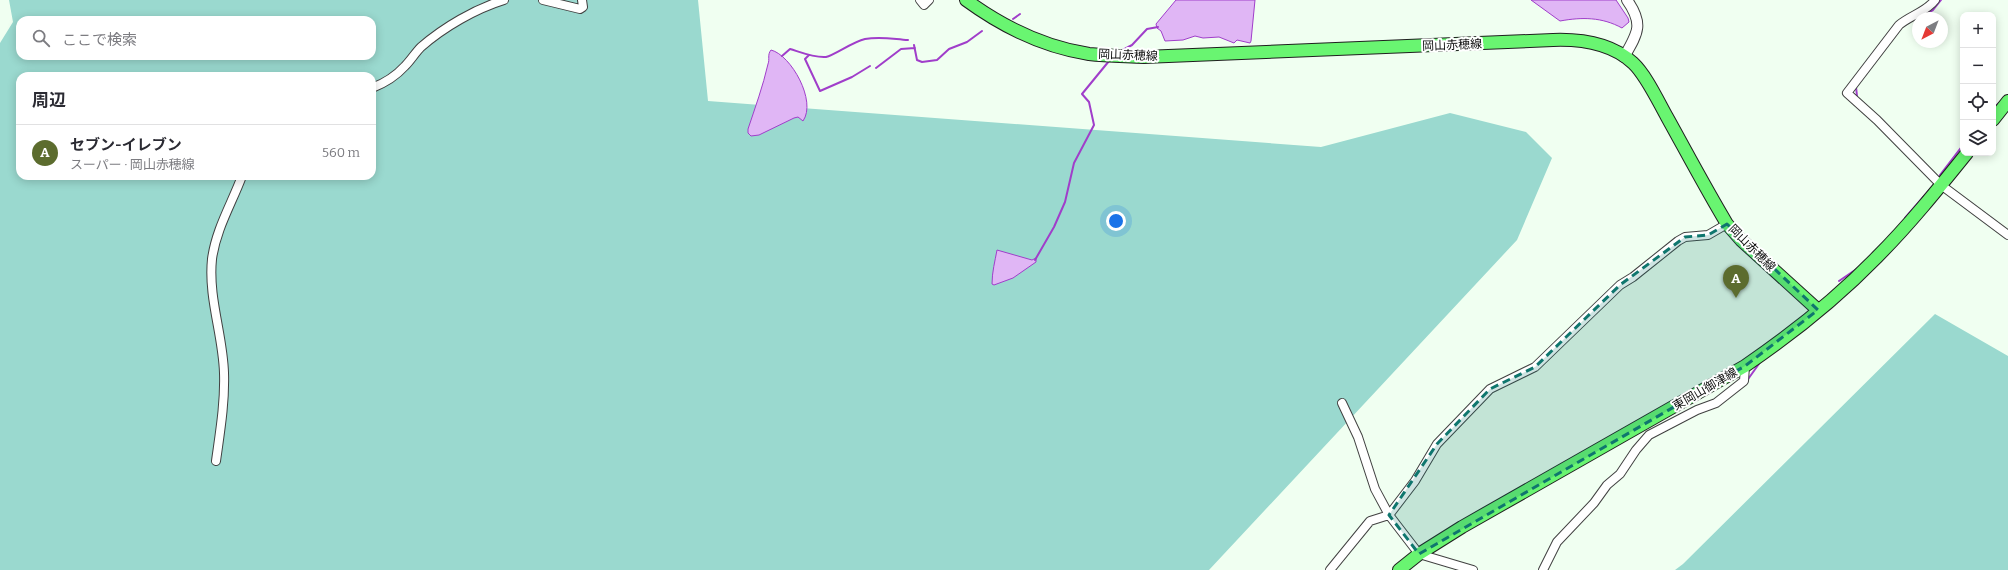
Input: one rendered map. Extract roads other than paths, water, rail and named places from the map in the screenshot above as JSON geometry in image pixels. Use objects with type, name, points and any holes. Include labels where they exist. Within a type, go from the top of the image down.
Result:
[{"type":"main road","name":"岡山赤穂線","points":[[966,0],[987,16],[1030,38],[1065,49],[1090,54],[1144,57],[1576,39],[1593,42],[1624,57],[1634,64],[1652,91],[1727,224],[1741,240],[1818,310]]},
{"type":"main road","points":[[1996,116],[2008,101]]},
{"type":"main road","name":"東岡山御津線","points":[[1399,570],[1419,554],[1462,527],[1745,366],[1774,346],[1818,310],[1877,257],[1941,185],[1964,156]]},
{"type":"street","points":[[376,86],[388,82],[405,66],[420,48],[433,38],[476,11],[504,0]]},
{"type":"street","points":[[543,0],[580,9],[583,7],[582,0]]},
{"type":"street","points":[[920,0],[924,5],[929,0]]},
{"type":"street","points":[[1624,57],[1639,27],[1636,12],[1627,0]]},
{"type":"street","points":[[1935,0],[1927,8],[1908,17],[1899,25],[1847,93],[1877,120],[1941,185],[2008,235]]},
{"type":"street","points":[[216,461],[223,404],[224,373],[211,280],[212,258],[227,210],[240,180]]},
{"type":"street","points":[[1330,570],[1370,522],[1389,515],[1407,492],[1437,444],[1490,389],[1535,367],[1620,285],[1633,277],[1678,241],[1685,237],[1708,235],[1727,224]]},
{"type":"street","points":[[1544,570],[1557,542],[1594,503],[1607,485],[1620,474],[1636,450],[1649,435],[1697,410],[1716,403],[1744,381],[1745,366]]},
{"type":"street","points":[[1342,403],[1360,444],[1375,488],[1389,515],[1419,554],[1473,570]]},
{"type":"waterway","points":[[1929,12],[1933,10],[1941,0]]},
{"type":"waterway","points":[[1013,19],[1020,14]]},
{"type":"waterway","points":[[1119,52],[1132,45],[1147,29],[1158,27]]},
{"type":"waterway","points":[[914,45],[917,60],[922,62],[937,60],[949,49],[967,42],[982,31]]},
{"type":"waterway","points":[[782,56],[790,49],[812,56],[826,57],[849,45],[871,38],[908,40]]},
{"type":"waterway","points":[[876,68],[901,49],[915,48]]},
{"type":"waterway","points":[[809,55],[805,59],[820,91],[852,77],[870,66]]},
{"type":"waterway","points":[[1035,260],[1054,227],[1065,202],[1074,163],[1094,125],[1089,102],[1082,94],[1109,61]]},
{"type":"waterway","points":[[1856,87],[1857,96]]},
{"type":"waterway","points":[[1996,106],[1999,103]]},
{"type":"waterway","points":[[1879,117],[1890,128]]},
{"type":"waterway","points":[[1940,175],[1960,149]]},
{"type":"waterway","points":[[1905,218],[1932,187]]},
{"type":"waterway","points":[[1839,281],[1858,268]]},
{"type":"waterway","points":[[1746,382],[1761,361]]},
{"type":"place","name":"セブン-イレブン","points":[[1736,298]]}]
